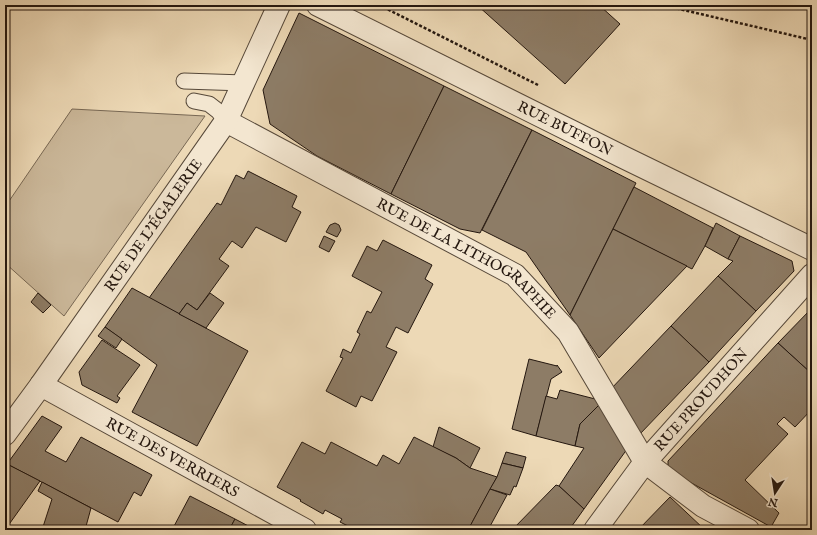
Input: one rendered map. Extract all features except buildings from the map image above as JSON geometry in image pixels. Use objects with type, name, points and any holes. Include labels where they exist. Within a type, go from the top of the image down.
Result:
[{"type":"street","name":"RUE DE L'ÉGALERIE","points":[[5,434],[41,386],[226,120],[279,5]]},
{"type":"street","name":"RUE BUFFON","points":[[318,5],[812,249]]},
{"type":"street","name":"RUE DE LA LITHOGRAPHIE","points":[[226,120],[515,275],[568,332],[645,462]]},
{"type":"street","name":"RUE PROUDHON","points":[[596,530],[645,462],[812,275]]},
{"type":"street","name":"RUE DES VERRIERS","points":[[41,386],[304,530]]},
{"type":"street","points":[[645,462],[703,506],[748,530]]},
{"type":"lane","points":[[184,81],[244,83]]},
{"type":"lane","points":[[194,101],[209,104],[226,120]]},
{"type":"path","points":[[662,5],[812,40]]},
{"type":"shaded area","points":[[72,109],[205,116],[64,316],[5,263],[5,207]]}]
